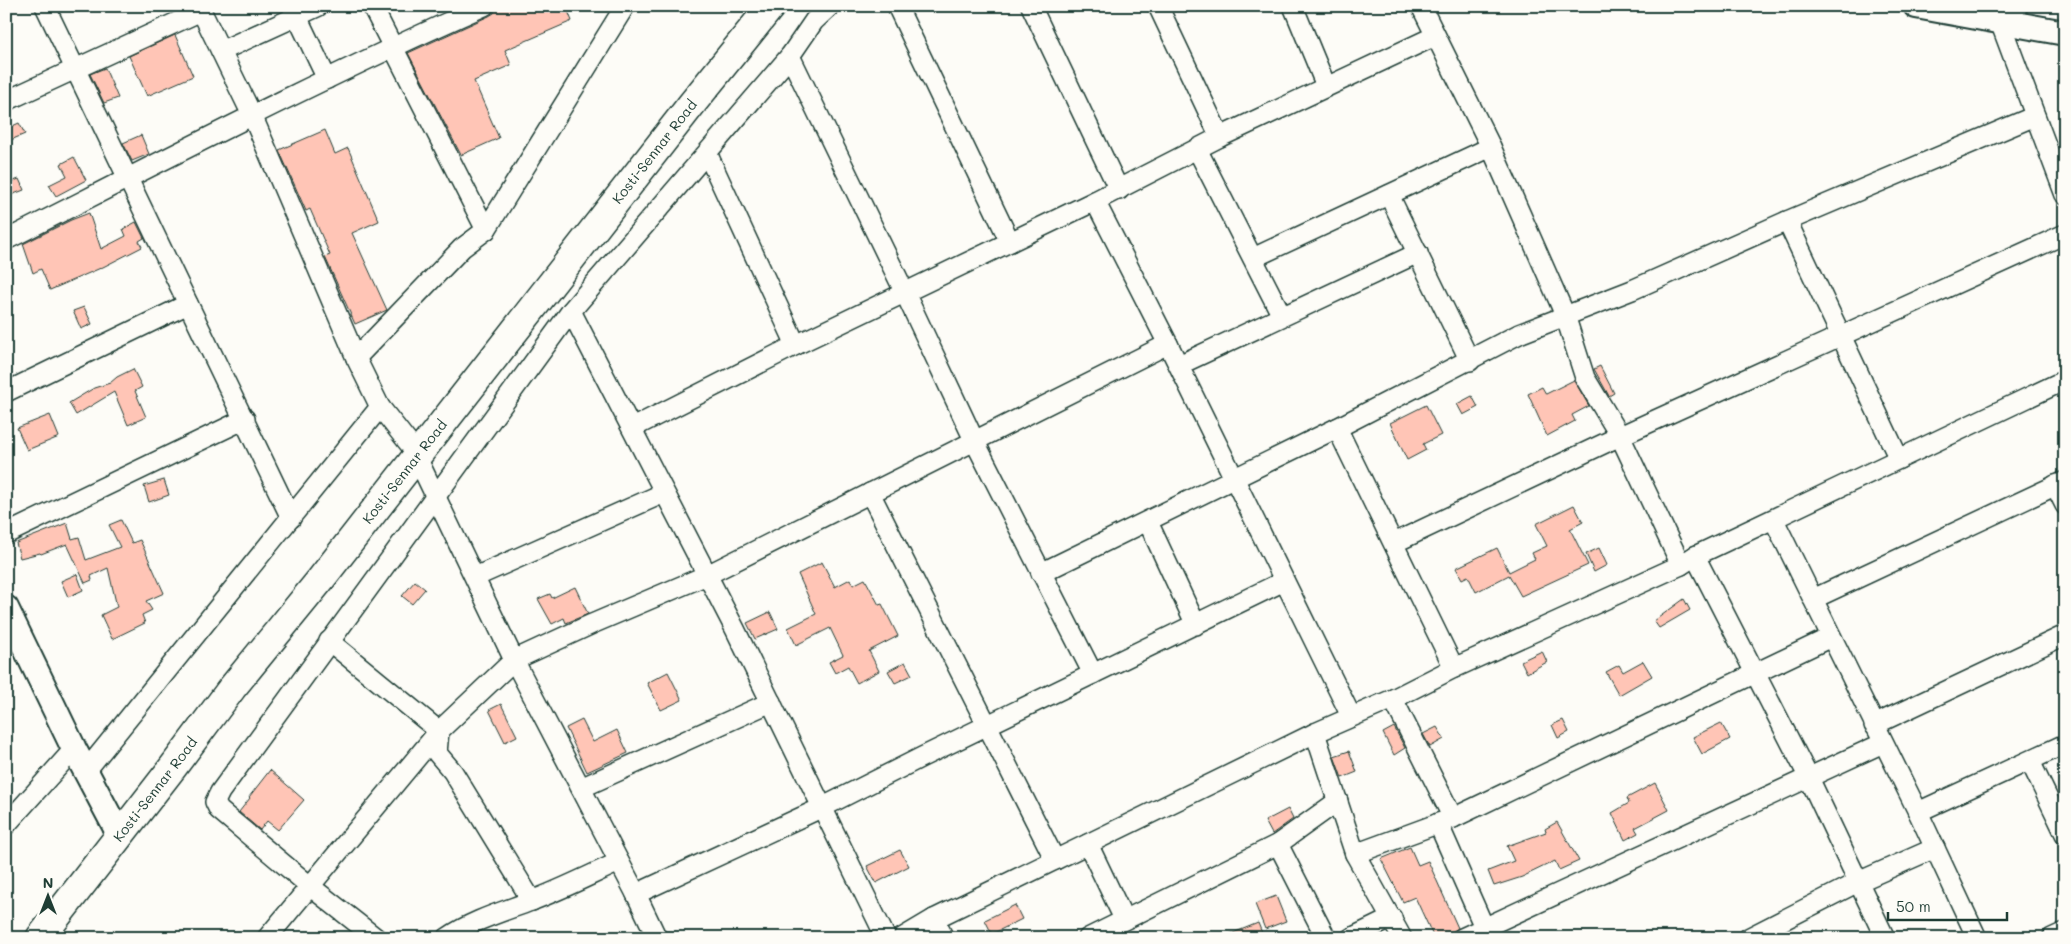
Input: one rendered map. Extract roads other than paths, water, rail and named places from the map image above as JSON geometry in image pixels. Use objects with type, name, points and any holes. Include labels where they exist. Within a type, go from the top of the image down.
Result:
[{"type":"highway","name":"Kosti-Sennar Road","points":[[40,938],[232,688],[418,456],[691,105],[771,6]]},
{"type":"street","points":[[45,6],[292,518]]},
{"type":"street","points":[[221,51],[295,11],[319,6]]},
{"type":"street","points":[[372,6],[391,47],[486,230]]},
{"type":"street","points":[[6,240],[252,115],[391,47],[484,6]]},
{"type":"street","points":[[356,358],[462,248],[486,230],[625,6]]},
{"type":"street","points":[[376,938],[311,887],[219,810],[215,802],[222,788],[571,311],[708,155],[790,56],[814,21],[830,6]]},
{"type":"street","points":[[897,6],[1010,242]]},
{"type":"street","points":[[1031,6],[1118,190]]},
{"type":"street","points":[[1158,6],[1220,137]]},
{"type":"street","points":[[1293,6],[1326,86]]},
{"type":"street","points":[[1421,6],[1491,147],[1565,315],[1585,378],[1755,674],[1809,778],[1884,938]]},
{"type":"street","points":[[1916,6],[1947,10],[2000,22],[2065,33]]},
{"type":"street","points":[[2000,22],[2018,6]]},
{"type":"street","points":[[6,101],[75,70],[200,8],[252,115],[356,358],[380,407],[418,456],[421,466],[476,577],[514,660],[636,894],[656,938]]},
{"type":"street","points":[[295,11],[327,79]]},
{"type":"street","points":[[2000,22],[2065,195]]},
{"type":"street","points":[[632,428],[796,345],[1118,190],[1197,148],[1435,36]]},
{"type":"street","points":[[790,56],[975,442],[1093,674]]},
{"type":"street","points":[[1041,573],[1337,428],[1470,361],[1519,334],[1632,290],[1787,221],[2035,116]]},
{"type":"street","points":[[1253,258],[1491,147]]},
{"type":"street","points":[[1197,148],[1282,316]]},
{"type":"street","points":[[708,155],[796,345]]},
{"type":"street","points":[[1389,195],[1470,361]]},
{"type":"street","points":[[1095,201],[1179,365],[1351,716]]},
{"type":"street","points":[[1787,221],[1900,459]]},
{"type":"street","points":[[1394,543],[1620,436],[2065,234]]},
{"type":"street","points":[[1179,365],[1418,253]]},
{"type":"street","points":[[6,392],[188,304]]},
{"type":"street","points":[[571,311],[771,702],[886,938]]},
{"type":"street","points":[[267,938],[439,731],[514,660],[592,624],[707,575],[1168,344]]},
{"type":"street","points":[[902,938],[934,919],[1315,733],[1393,699],[1454,668],[1774,520],[2065,380]]},
{"type":"street","points":[[85,772],[380,407]]},
{"type":"street","points":[[6,534],[245,419]]},
{"type":"street","points":[[1337,428],[1454,668]]},
{"type":"street","points":[[1813,599],[2060,483],[2065,505]]},
{"type":"street","points":[[476,577],[664,493]]},
{"type":"street","points":[[870,493],[1055,860]]},
{"type":"street","points":[[1774,520],[1918,812],[1976,938]]},
{"type":"street","points":[[1148,522],[1196,625]]},
{"type":"street","points":[[636,894],[823,807],[988,724],[1284,581]]},
{"type":"street","points":[[6,608],[85,772],[120,836]]},
{"type":"street","points":[[1874,725],[2065,635]]},
{"type":"street","points":[[1355,854],[1445,821],[1831,637]]},
{"type":"street","points":[[329,641],[439,731]]},
{"type":"street","points":[[1393,699],[1445,821],[1484,927]]},
{"type":"street","points":[[581,788],[771,702]]},
{"type":"street","points":[[439,731],[438,753],[453,772],[532,901]]},
{"type":"street","points":[[1315,733],[1355,854],[1402,938]]},
{"type":"street","points":[[1462,938],[1883,743]]},
{"type":"street","points":[[1918,812],[2065,744]]},
{"type":"street","points":[[6,825],[74,749]]},
{"type":"street","points":[[2030,761],[2064,829]]},
{"type":"street","points":[[1088,938],[1278,844],[1338,801]]},
{"type":"street","points":[[1088,844],[1124,919]]},
{"type":"street","points":[[1278,844],[1326,938]]},
{"type":"street","points":[[1748,938],[1858,882],[1935,848]]},
{"type":"street","points":[[447,938],[462,928],[480,920],[532,901],[619,862]]},
{"type":"street","points":[[1351,938],[1392,918]]},
{"type":"street","points":[[934,919],[944,938]]},
{"type":"street","points":[[2052,938],[2065,932]]}]
